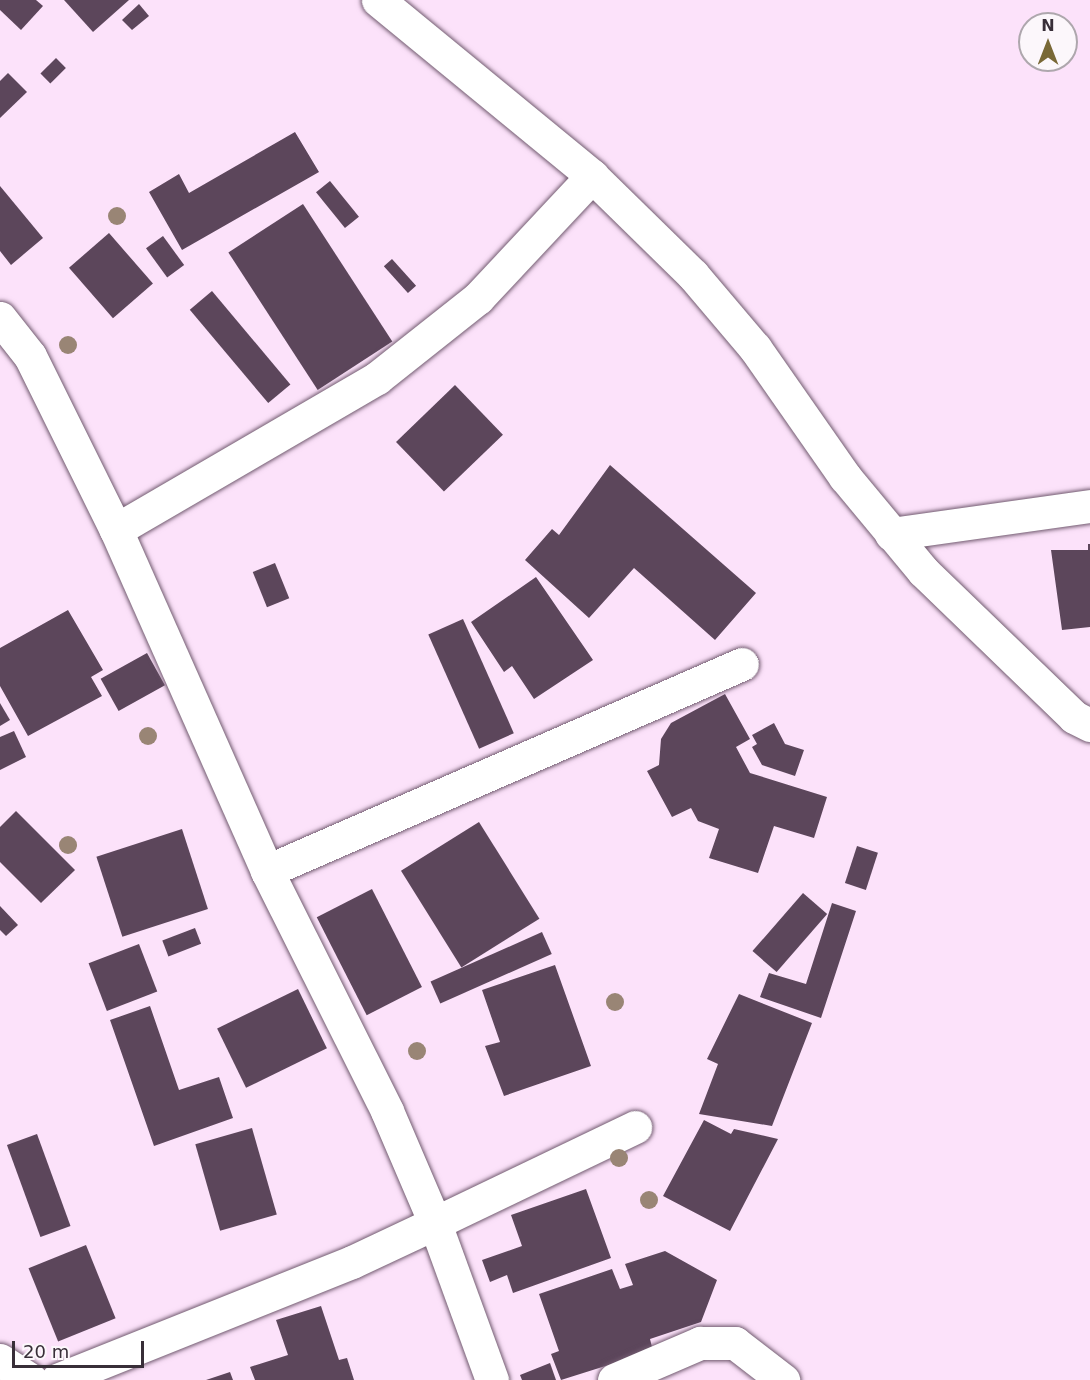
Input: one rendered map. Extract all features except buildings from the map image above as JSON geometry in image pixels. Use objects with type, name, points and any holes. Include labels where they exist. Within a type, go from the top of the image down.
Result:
[{"type":"street","points":[[378,0],[592,176],[693,276],[755,348],[891,534],[987,635],[1074,717],[1090,725]]},
{"type":"street","points":[[116,530],[376,378],[478,298],[592,176]]},
{"type":"street","points":[[0,318],[30,356],[116,530],[267,871],[387,1111],[435,1223],[492,1380]]},
{"type":"street","points":[[891,534],[1090,506]]},
{"type":"street","points":[[267,871],[742,664]]},
{"type":"street","points":[[57,1380],[352,1262],[635,1127]]},
{"type":"street","points":[[614,1380],[700,1343],[735,1343],[783,1380]]},
{"type":"street","points":[[0,1360],[31,1380]]}]
